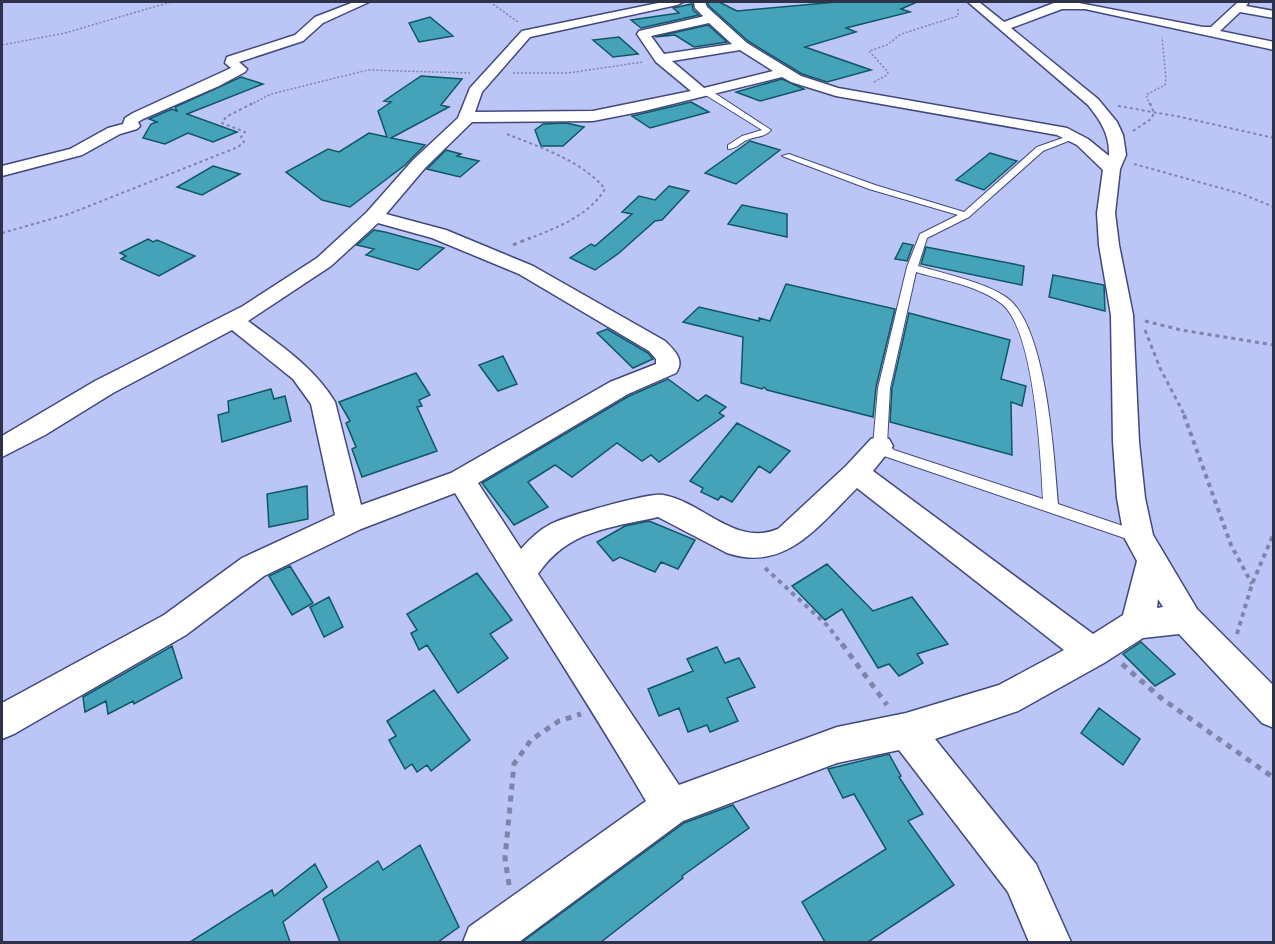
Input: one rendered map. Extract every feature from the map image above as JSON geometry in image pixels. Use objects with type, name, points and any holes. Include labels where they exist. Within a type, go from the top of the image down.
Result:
[{"type":"street","points":[[2,171],[76,152],[114,131],[132,126],[130,121],[138,116],[214,83],[240,69],[232,63],[232,60],[299,38],[304,29],[313,23],[363,2]]},
{"type":"street","points":[[473,117],[475,91],[526,34],[677,2]]},
{"type":"street","points":[[700,2],[701,8],[742,46],[777,65],[796,79],[836,92],[1061,131],[1077,136],[1096,151],[1115,153]]},
{"type":"street","points":[[973,2],[1093,102],[1109,122],[1115,153],[1106,213],[1114,278],[1122,315],[1126,442],[1131,498],[1145,549],[1186,619],[1228,666],[1274,711]]},
{"type":"street","points":[[1002,27],[1063,3],[1274,46]]},
{"type":"street","points":[[1212,32],[1241,5],[1274,15]]},
{"type":"street","points":[[705,92],[661,59],[643,34],[705,20],[710,16]]},
{"type":"street","points":[[661,59],[742,46]]},
{"type":"street","points":[[2,447],[104,387],[251,311],[324,262],[374,216],[419,164],[473,117],[593,116],[644,107],[784,72]]},
{"type":"street","points":[[2,722],[175,625],[253,567],[351,521],[461,480],[619,388],[668,368],[668,358],[657,346],[526,270],[439,234],[374,216]]},
{"type":"street","points":[[233,320],[301,373],[323,402],[351,521]]},
{"type":"street","points":[[520,575],[535,554],[559,533],[587,522],[661,505],[737,544],[770,545],[788,537],[856,473],[880,446]]},
{"type":"street","points":[[856,473],[1096,649]]},
{"type":"street","points":[[461,480],[520,575],[640,755],[671,807]]},
{"type":"street","points":[[1137,624],[1145,549]]},
{"type":"street","points":[[484,942],[671,807],[837,745],[906,731],[1006,699],[1137,624],[1186,619]]},
{"type":"street","points":[[906,731],[1022,878],[1050,942]]},
{"type":"lane","points":[[705,92],[767,130],[763,134],[745,138],[731,147]]},
{"type":"lane","points":[[1077,136],[1040,149],[966,216],[923,236],[912,267],[884,388],[880,446],[889,453],[1051,508],[1145,549]]},
{"type":"lane","points":[[786,156],[872,187],[966,216]]},
{"type":"lane","points":[[912,267],[997,296],[1009,304],[1019,319],[1027,341],[1046,431],[1051,508]]},
{"type":"path","points":[[2,45],[65,33],[171,2]]},
{"type":"path","points":[[490,2],[526,29],[526,34]]},
{"type":"path","points":[[836,92],[871,83],[887,75],[888,72],[869,51],[887,45],[901,34],[958,16],[960,13],[957,5],[973,2]]},
{"type":"path","points":[[1154,113],[1146,95],[1165,85],[1168,77],[1161,44],[1165,24]]},
{"type":"path","points":[[2,233],[69,214],[238,147],[244,142],[241,137],[245,132],[222,123],[226,117],[271,94],[368,70],[492,74],[568,73],[661,59]]},
{"type":"path","points":[[1093,102],[1274,138]]},
{"type":"path","points":[[1154,113],[1151,119],[1135,130],[1115,153],[1151,171],[1242,194],[1274,207]]},
{"type":"path","points":[[473,117],[582,170],[600,181],[605,189],[602,196],[591,207],[565,222],[545,233],[491,254]]},
{"type":"path","points":[[1252,584],[1231,545],[1185,416],[1160,368],[1148,334],[1138,319],[1181,330],[1274,345]]},
{"type":"path","points":[[1228,666],[1252,584],[1274,533]]},
{"type":"path","points":[[737,544],[828,626],[906,731]]},
{"type":"path","points":[[1096,649],[1274,778]]},
{"type":"path","points":[[515,921],[505,858],[514,764],[531,740],[559,721],[606,705]]},
{"type":"building","points":[[707,2],[719,2],[737,11],[836,2],[917,2],[901,9],[910,12],[846,28],[856,32],[805,47],[871,70],[827,82],[802,74],[748,41]]},
{"type":"building","points":[[692,4],[693,10],[699,15],[641,28],[631,20],[679,13],[673,8]]},
{"type":"building","points":[[430,17],[453,36],[419,42],[409,23]]},
{"type":"building","points":[[708,25],[727,42],[694,47],[675,35],[655,37]]},
{"type":"building","points":[[619,37],[638,54],[613,57],[593,40]]},
{"type":"building","points":[[421,76],[462,79],[441,105],[449,107],[391,138],[425,145],[405,165],[350,207],[322,200],[286,172],[328,149],[339,152],[369,133],[387,137],[378,111],[391,102],[384,101]]},
{"type":"building","points":[[241,77],[263,84],[187,114],[237,132],[213,142],[188,133],[165,144],[143,138],[151,124],[157,122],[149,119],[172,109],[177,111],[175,107]]},
{"type":"building","points":[[782,79],[804,89],[760,101],[736,92]]},
{"type":"building","points":[[691,102],[709,112],[650,128],[632,116]]},
{"type":"building","points":[[566,123],[584,127],[563,146],[541,146],[535,130],[543,124]]},
{"type":"building","points":[[750,141],[780,150],[736,184],[705,173]]},
{"type":"building","points":[[446,150],[461,154],[457,156],[479,161],[460,177],[427,169]]},
{"type":"building","points":[[990,153],[1017,161],[984,190],[956,180]]},
{"type":"building","points":[[213,166],[240,174],[202,195],[177,187]]},
{"type":"building","points":[[669,186],[689,191],[662,220],[655,221],[619,253],[595,270],[570,258],[591,244],[595,246],[632,214],[622,212],[639,196],[655,200]]},
{"type":"building","points":[[742,205],[787,214],[787,237],[728,224]]},
{"type":"building","points":[[374,230],[444,248],[418,270],[366,255],[374,249],[357,245]]},
{"type":"building","points":[[148,239],[153,242],[157,240],[195,256],[159,276],[121,259],[126,256],[120,253]]},
{"type":"building","points":[[903,243],[913,245],[907,261],[895,259]]},
{"type":"building","points":[[926,247],[1024,266],[1022,285],[921,264]]},
{"type":"building","points":[[1053,275],[1104,285],[1105,311],[1049,297]]},
{"type":"building","points":[[786,284],[895,309],[876,387],[873,417],[767,390],[764,387],[762,389],[741,383],[743,337],[683,322],[699,307],[759,321],[759,318],[770,321]]},
{"type":"building","points":[[909,313],[1010,340],[1001,379],[1026,386],[1022,406],[1011,402],[1012,455],[890,422],[892,388]]},
{"type":"building","points":[[607,329],[648,353],[653,359],[633,368],[597,333]]},
{"type":"building","points":[[503,356],[517,384],[498,391],[479,365]]},
{"type":"building","points":[[416,373],[430,395],[419,400],[422,406],[417,407],[437,451],[362,477],[352,449],[356,447],[346,423],[350,421],[339,402]]},
{"type":"building","points":[[668,379],[698,401],[706,395],[726,407],[719,413],[724,416],[659,462],[651,455],[642,461],[617,443],[572,477],[555,465],[528,482],[548,507],[514,525],[482,483],[629,396]]},
{"type":"building","points":[[271,389],[274,399],[285,396],[291,421],[222,442],[218,415],[229,412],[228,401]]},
{"type":"building","points":[[737,423],[790,451],[770,473],[759,466],[732,502],[721,496],[718,500],[701,492],[703,488],[690,481]]},
{"type":"building","points":[[307,486],[308,519],[269,527],[267,494]]},
{"type":"building","points":[[649,521],[695,540],[678,569],[661,562],[655,572],[620,557],[613,561],[597,542],[625,526]]},
{"type":"building","points":[[827,564],[873,611],[912,597],[948,644],[917,654],[923,663],[899,676],[889,664],[878,668],[842,609],[825,620],[792,586]]},
{"type":"building","points":[[290,566],[313,603],[292,615],[269,576]]},
{"type":"building","points":[[477,573],[512,620],[490,634],[508,658],[458,693],[427,645],[419,650],[411,633],[417,630],[407,614]]},
{"type":"building","points":[[329,597],[343,627],[324,637],[310,607]]},
{"type":"building","points":[[1141,642],[1175,674],[1155,686],[1123,654]]},
{"type":"building","points":[[172,646],[182,678],[134,704],[133,701],[108,714],[106,701],[85,712],[83,697]]},
{"type":"building","points":[[717,647],[725,663],[739,658],[755,687],[727,698],[738,721],[710,732],[707,725],[688,732],[679,708],[659,716],[648,689],[693,671],[687,659]]},
{"type":"building","points":[[434,690],[470,740],[431,771],[427,765],[417,772],[412,764],[405,769],[389,740],[396,736],[387,721]]},
{"type":"building","points":[[1099,708],[1140,739],[1123,765],[1081,733]]},
{"type":"building","points":[[889,754],[901,776],[899,777],[923,814],[908,821],[954,885],[868,942],[825,942],[802,902],[886,849],[854,794],[843,798],[828,769]]},
{"type":"building","points":[[733,805],[749,828],[682,876],[683,878],[601,942],[522,942],[684,823]]},
{"type":"building","points":[[420,845],[459,927],[438,942],[340,942],[323,899],[378,861],[383,870]]},
{"type":"building","points":[[315,864],[327,887],[283,922],[290,942],[190,942],[272,890],[274,896]]}]
